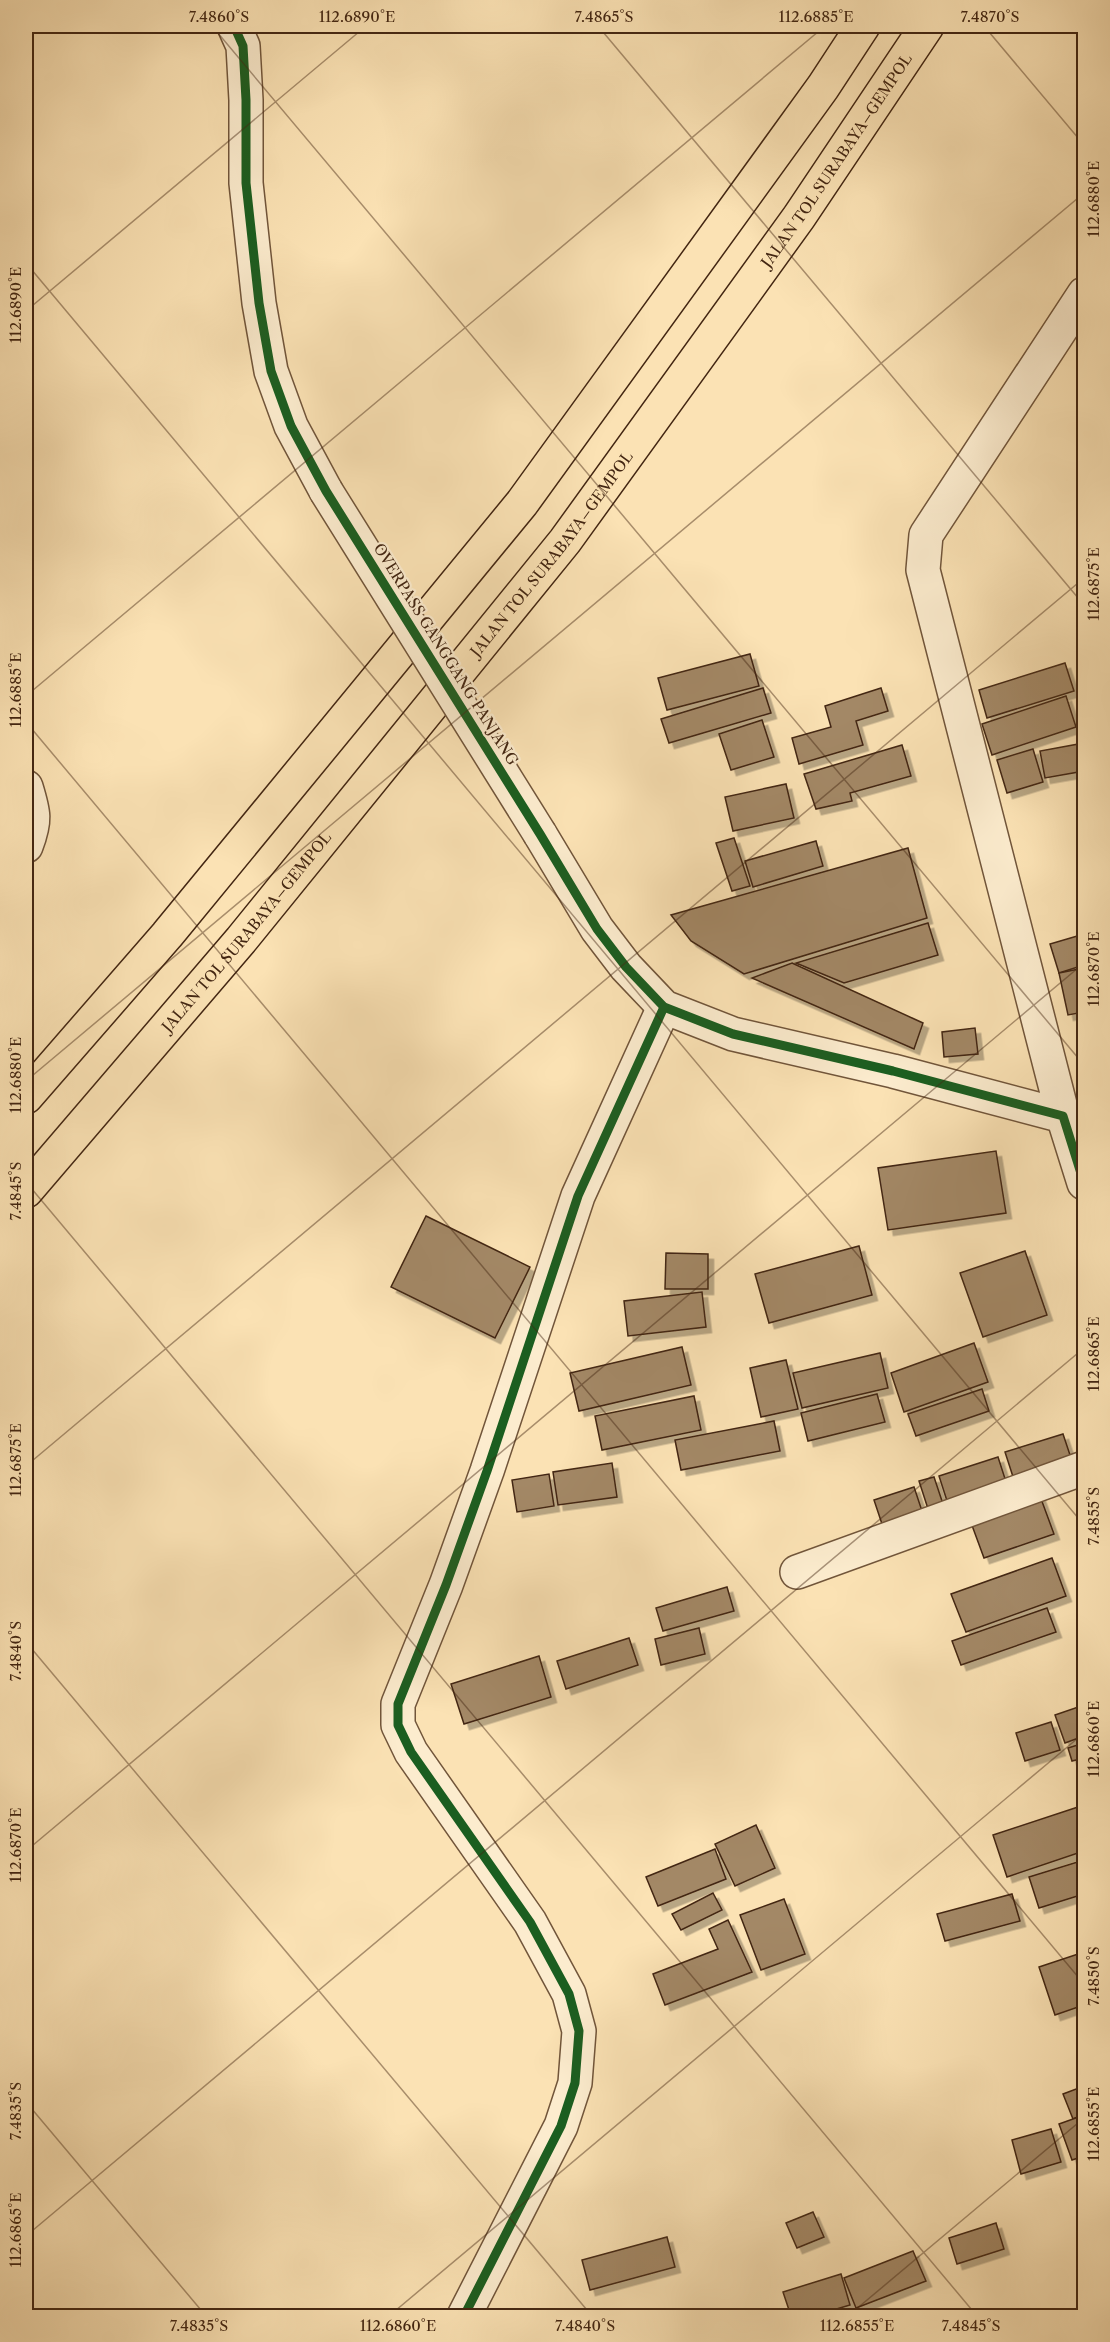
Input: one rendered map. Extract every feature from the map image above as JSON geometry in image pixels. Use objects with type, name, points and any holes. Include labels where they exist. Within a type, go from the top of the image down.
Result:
[{"type":"highway","points":[[26,1097],[167,934],[522,502],[823,87],[863,26]]},
{"type":"highway","name":"JALAN TOL SURABAYA–GEMPOL","points":[[26,1191],[241,940],[565,541],[792,227],[927,26]]},
{"type":"street","name":"OVERPASS GANGGANG PANJANG","points":[[234,26],[243,46],[246,100],[246,183],[259,303],[271,372],[291,426],[326,491],[597,929],[626,967],[664,1007]]},
{"type":"street","points":[[1084,294],[926,535],[923,570],[1063,1116],[1084,1183]]},
{"type":"street","points":[[26,787],[33,809],[33,827],[26,846]]},
{"type":"street","points":[[464,2316],[561,2126],[575,2082],[579,2031],[569,1994],[530,1922],[411,1752],[398,1725],[398,1704],[446,1585],[487,1472],[578,1196],[664,1007],[733,1034],[893,1071],[1063,1116]]},
{"type":"street","points":[[797,1572],[1080,1470]]},
{"type":"building","points":[[750,654],[759,686],[667,710],[658,678]]},
{"type":"building","points":[[1065,663],[1074,691],[987,718],[979,690]]},
{"type":"building","points":[[763,688],[771,713],[669,743],[661,719]]},
{"type":"building","points":[[881,688],[888,711],[856,721],[863,745],[799,764],[792,738],[831,727],[825,706]]},
{"type":"building","points":[[1066,696],[1076,727],[992,755],[982,724]]},
{"type":"building","points":[[762,720],[774,757],[731,770],[719,734]]},
{"type":"building","points":[[1084,743],[1084,771],[1045,778],[1040,751]]},
{"type":"building","points":[[902,745],[911,776],[850,793],[852,801],[816,809],[804,774]]},
{"type":"building","points":[[1033,749],[1043,782],[1007,793],[997,760]]},
{"type":"building","points":[[786,784],[794,818],[733,831],[725,797]]},
{"type":"building","points":[[734,838],[750,886],[732,891],[716,843]]},
{"type":"building","points":[[816,841],[823,866],[753,887],[745,861]]},
{"type":"building","points":[[908,848],[927,918],[744,974],[691,941],[671,915]]},
{"type":"building","points":[[928,923],[938,955],[844,983],[796,963]]},
{"type":"building","points":[[1084,934],[1084,965],[1059,973],[1050,944]]},
{"type":"building","points":[[792,963],[923,1023],[914,1049],[752,978]]},
{"type":"building","points":[[1084,968],[1084,1012],[1068,1015],[1059,973]]},
{"type":"building","points":[[975,1028],[978,1054],[944,1057],[942,1032]]},
{"type":"building","points":[[996,1151],[1006,1213],[888,1230],[878,1168]]},
{"type":"building","points":[[426,1216],[530,1267],[495,1338],[391,1287]]},
{"type":"building","points":[[859,1246],[872,1295],[769,1323],[755,1274]]},
{"type":"building","points":[[1025,1251],[1047,1315],[983,1337],[960,1273]]},
{"type":"building","points":[[666,1253],[708,1254],[708,1289],[665,1289]]},
{"type":"building","points":[[702,1292],[706,1327],[628,1336],[624,1301]]},
{"type":"building","points":[[974,1343],[988,1382],[904,1412],[891,1373]]},
{"type":"building","points":[[682,1347],[691,1385],[579,1411],[570,1373]]},
{"type":"building","points":[[880,1353],[888,1388],[802,1408],[793,1373]]},
{"type":"building","points":[[786,1360],[798,1409],[761,1417],[750,1368]]},
{"type":"building","points":[[982,1389],[989,1411],[916,1436],[908,1414]]},
{"type":"building","points":[[877,1394],[885,1422],[808,1441],[801,1413]]},
{"type":"building","points":[[694,1396],[701,1430],[602,1450],[595,1416]]},
{"type":"building","points":[[774,1421],[780,1451],[681,1470],[675,1440]]},
{"type":"building","points":[[1063,1434],[1074,1467],[1016,1486],[1005,1452]]},
{"type":"building","points":[[998,1457],[1008,1488],[949,1507],[939,1476]]},
{"type":"building","points":[[612,1463],[617,1497],[558,1505],[553,1472]]},
{"type":"building","points":[[549,1474],[554,1506],[517,1512],[512,1480]]},
{"type":"building","points":[[934,1477],[945,1510],[930,1515],[919,1481]]},
{"type":"building","points":[[914,1487],[923,1514],[883,1527],[874,1500]]},
{"type":"building","points":[[1040,1496],[1054,1534],[984,1558],[970,1520]]},
{"type":"building","points":[[1052,1558],[1066,1596],[966,1632],[951,1594]]},
{"type":"building","points":[[727,1587],[734,1611],[663,1631],[656,1608]]},
{"type":"building","points":[[1047,1608],[1056,1632],[961,1665],[952,1641]]},
{"type":"building","points":[[699,1628],[705,1654],[661,1665],[655,1639]]},
{"type":"building","points":[[629,1638],[638,1665],[566,1689],[557,1661]]},
{"type":"building","points":[[539,1656],[551,1697],[464,1724],[451,1684]]},
{"type":"building","points":[[1084,1705],[1084,1736],[1065,1743],[1055,1715]]},
{"type":"building","points":[[1051,1722],[1060,1750],[1025,1761],[1016,1733]]},
{"type":"building","points":[[1084,1743],[1084,1758],[1072,1761],[1068,1748]]},
{"type":"building","points":[[1081,1806],[1084,1816],[1084,1851],[1007,1877],[993,1835]]},
{"type":"building","points":[[756,1825],[775,1868],[735,1886],[715,1844]]},
{"type":"building","points":[[715,1849],[726,1879],[658,1906],[646,1877]]},
{"type":"building","points":[[1084,1860],[1084,1894],[1039,1908],[1029,1877]]},
{"type":"building","points":[[713,1893],[722,1910],[681,1930],[672,1914]]},
{"type":"building","points":[[1012,1894],[1020,1921],[945,1941],[937,1914]]},
{"type":"building","points":[[784,1899],[805,1954],[761,1970],[740,1915]]},
{"type":"building","points":[[728,1920],[752,1972],[665,2005],[653,1974],[718,1949],[709,1929]]},
{"type":"building","points":[[1084,1952],[1084,2005],[1055,2015],[1039,1967]]},
{"type":"building","points":[[1084,2086],[1084,2114],[1073,2119],[1063,2094]]},
{"type":"building","points":[[1084,2115],[1084,2156],[1072,2160],[1059,2124]]},
{"type":"building","points":[[1051,2129],[1061,2162],[1021,2174],[1012,2140]]},
{"type":"building","points":[[813,2212],[824,2237],[797,2248],[786,2223]]},
{"type":"building","points":[[996,2223],[1004,2249],[957,2264],[949,2238]]},
{"type":"building","points":[[667,2237],[675,2267],[590,2290],[582,2260]]},
{"type":"building","points":[[913,2251],[926,2281],[856,2308],[844,2278]]},
{"type":"building","points":[[841,2274],[850,2305],[813,2316],[791,2316],[783,2292]]},
{"type":"cycle path","points":[[234,26],[243,46],[246,100],[246,183],[259,303],[271,371],[291,426],[326,491],[597,929],[626,967],[664,1007],[733,1034],[893,1071],[1063,1116],[1084,1183]]},
{"type":"cycle path","points":[[464,2316],[561,2126],[575,2083],[579,2031],[569,1994],[530,1922],[411,1752],[398,1725],[398,1704],[446,1585],[487,1471],[578,1196],[664,1007]]}]
